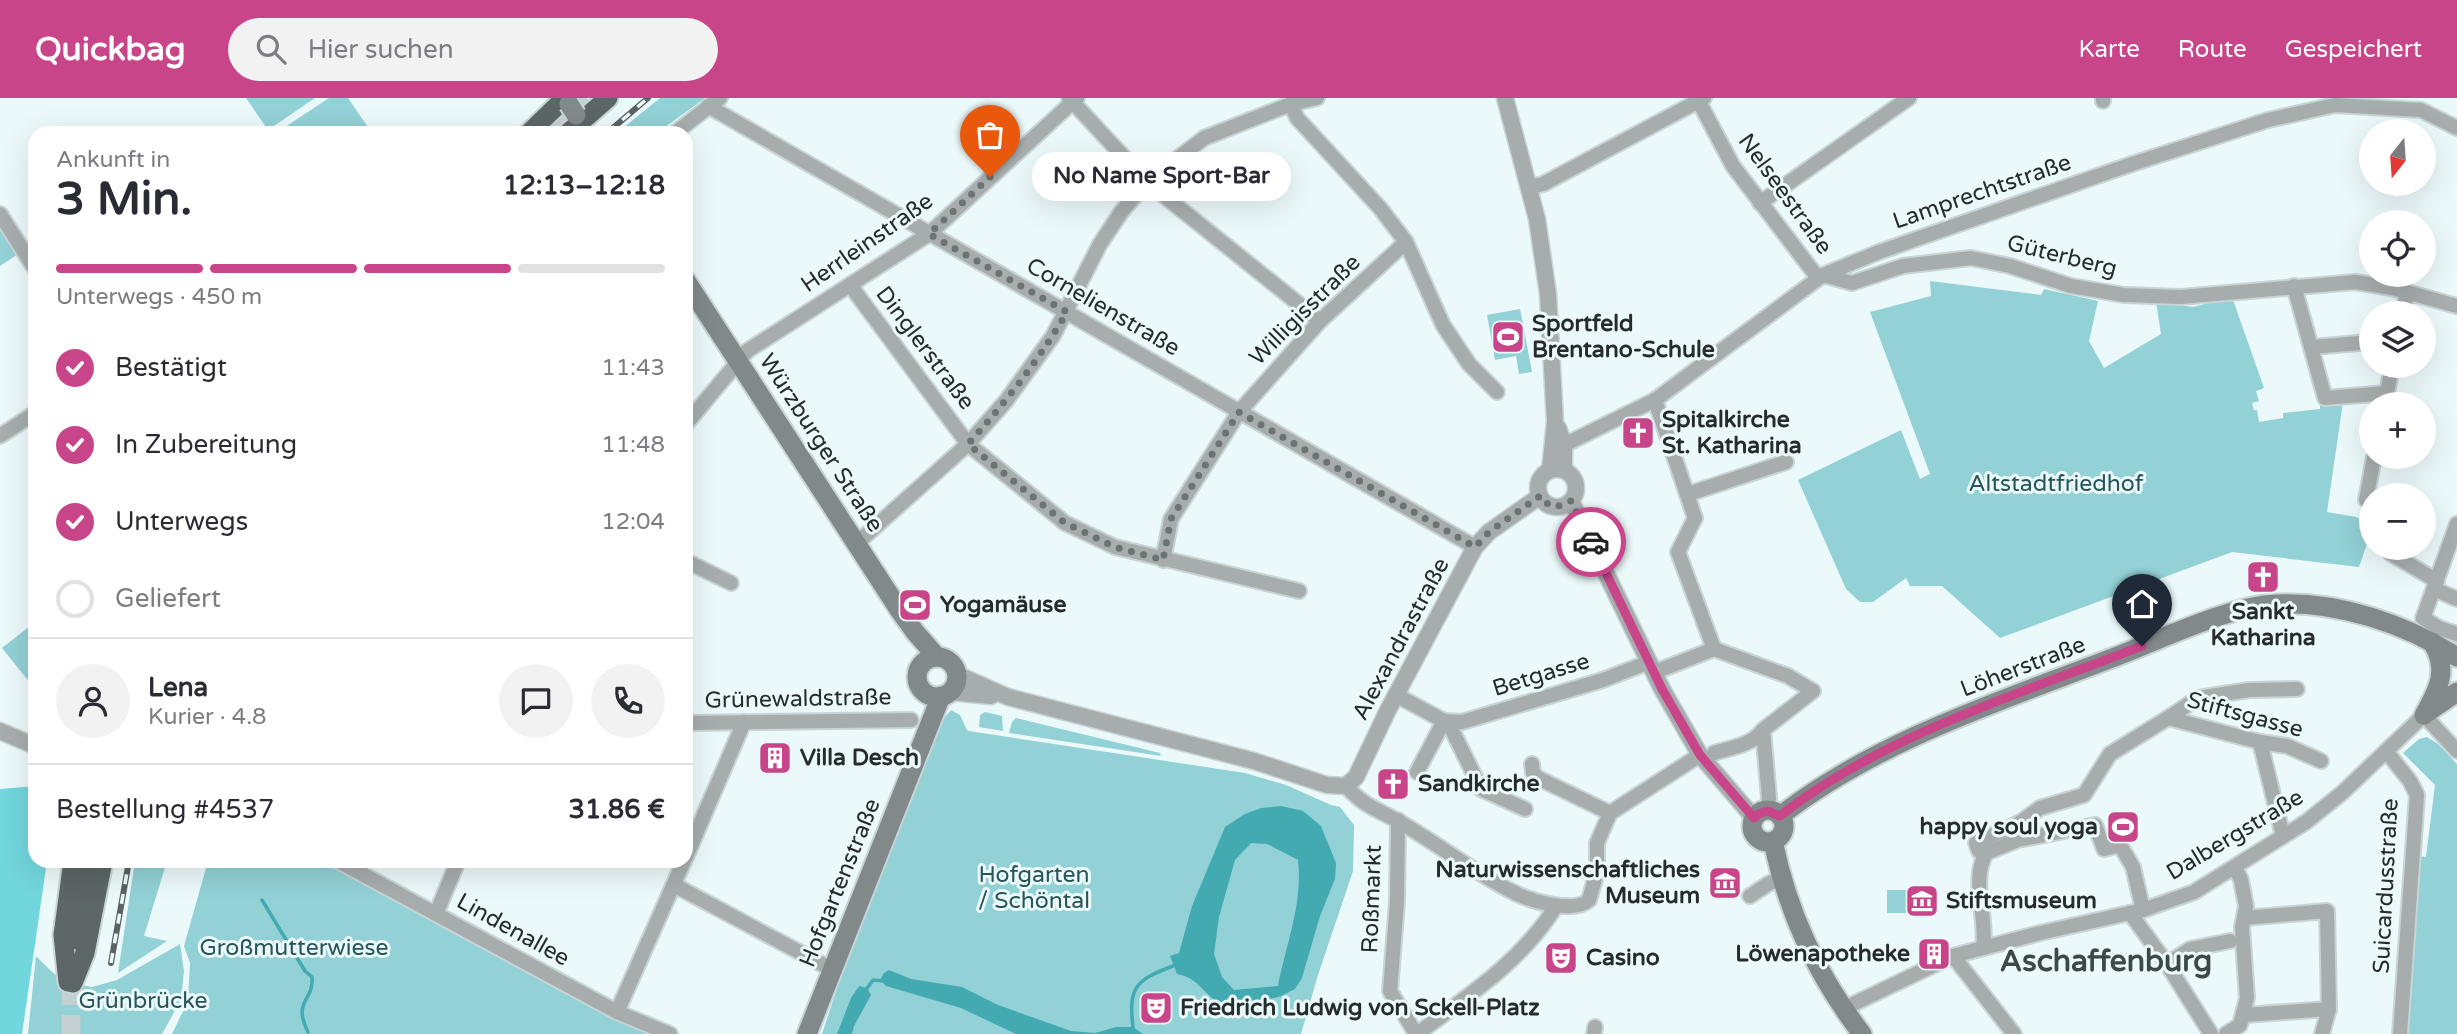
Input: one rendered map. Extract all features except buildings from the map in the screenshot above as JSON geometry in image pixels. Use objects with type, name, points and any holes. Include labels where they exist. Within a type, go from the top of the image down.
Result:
[{"type":"highway","points":[[547,126],[608,98]]},
{"type":"highway","points":[[71,983],[63,935],[72,868]]},
{"type":"highway","points":[[71,983],[87,868]]},
{"type":"highway","points":[[71,983],[85,953],[102,868]]},
{"type":"main road","name":"Würzburger Straße","points":[[693,292],[915,632],[929,662]]},
{"type":"main road","name":"Löherstraße","points":[[1767,815],[1850,769],[1951,721],[2192,626],[2246,609],[2274,604],[2320,607],[2379,620],[2456,650]]},
{"type":"main road","points":[[2424,715],[2436,692],[2442,671],[2440,657],[2432,641]]},
{"type":"main road","points":[[947,661],[949,687],[930,696],[921,690],[917,679],[929,662],[947,661]]},
{"type":"main road","name":"Hofgartenstraße","points":[[807,1034],[920,752],[949,687]]},
{"type":"main road","name":"Hofgartenstraße","points":[[920,752],[921,690]]},
{"type":"main road","points":[[2424,715],[2457,692]]},
{"type":"main road","points":[[1767,815],[1783,829],[1778,839],[1773,841],[1760,841],[1752,831],[1767,815]]},
{"type":"main road","points":[[1773,841],[1781,878],[1801,934],[1843,1009],[1863,1034]]},
{"type":"street","points":[[1505,98],[1529,187],[1542,249],[1559,445],[1557,470]]},
{"type":"street","points":[[1760,203],[1909,98]]},
{"type":"street","points":[[1073,99],[1147,182],[1320,321]]},
{"type":"street","name":"Herrleinstraße","points":[[693,415],[747,351],[929,234],[1073,99]]},
{"type":"street","points":[[856,544],[968,444],[1006,401],[1053,336],[1100,244],[1122,211],[1147,182],[1205,138],[1264,107],[1312,99]]},
{"type":"street","points":[[1529,187],[1543,184],[1700,99]]},
{"type":"street","name":"Nelseestraße","points":[[1700,99],[1733,166],[1820,276]]},
{"type":"street","points":[[684,126],[714,102]]},
{"type":"street","name":"Cornelienstraße","points":[[714,102],[929,234],[1475,547]]},
{"type":"street","points":[[1291,104],[1297,118],[1380,208],[1406,242],[1443,325],[1469,365],[1497,392]]},
{"type":"street","name":"Lamprechtstraße","points":[[1559,445],[1655,400],[1820,276],[1880,252],[2132,163],[2267,120],[2335,105],[2412,104],[2457,128]]},
{"type":"street","points":[[0,214],[28,258]]},
{"type":"street","name":"Willigisstraße","points":[[1163,560],[1171,519],[1239,412],[1320,321],[1406,242]]},
{"type":"street","name":"Güterberg","points":[[1820,276],[1852,283],[1903,266],[1971,258],[2010,266],[2071,286],[2124,295],[2181,297],[2355,282],[2457,306]]},
{"type":"street","name":"Dinglerstraße","points":[[849,285],[968,444],[1065,523],[1115,547],[1299,591]]},
{"type":"street","points":[[2294,286],[2325,398],[2359,398]]},
{"type":"street","points":[[2405,301],[2407,293]]},
{"type":"street","points":[[2312,347],[2359,343]]},
{"type":"street","points":[[1398,820],[1514,893],[1556,906],[1577,906],[1589,900],[1597,872],[1597,843],[1610,813],[1707,754],[1747,743],[1813,691],[1788,676],[1714,649],[1678,552],[1695,518],[1655,400]]},
{"type":"street","points":[[0,436],[28,418]]},
{"type":"street","points":[[1688,494],[1786,462]]},
{"type":"street","points":[[1557,470],[1575,481],[1576,489],[1571,501],[1556,507],[1544,502],[1540,496],[1540,481],[1557,470]]},
{"type":"street","name":"Alexandrastraße","points":[[1346,786],[1356,777],[1396,695],[1475,547],[1489,532],[1540,496]]},
{"type":"street","points":[[1571,501],[1652,667],[1707,754],[1767,815]]},
{"type":"street","points":[[2456,650],[2439,628],[2423,618],[2435,585],[2453,553],[2457,524]]},
{"type":"street","points":[[2400,560],[2457,599]]},
{"type":"street","points":[[693,564],[731,583]]},
{"type":"street","name":"Betgasse","points":[[1444,721],[1462,722],[1714,649]]},
{"type":"street","points":[[949,687],[1008,697],[1234,756],[1327,785],[1346,786]]},
{"type":"street","points":[[2168,718],[2198,698],[2249,690],[2297,689]]},
{"type":"street","points":[[1396,695],[1444,721],[1452,730],[1481,789],[1525,809]]},
{"type":"street","points":[[2424,715],[2457,751]]},
{"type":"street","name":"Dalbergstraße","points":[[1843,1009],[1953,956],[2136,911],[2194,892],[2306,822],[2342,793],[2424,715]]},
{"type":"street","name":"Stiftsgasse","points":[[1983,948],[1986,932],[1979,886],[1982,860],[1986,853],[1979,851],[1976,843],[2021,822],[2040,808],[2084,795],[2110,754],[2168,718],[2260,742],[2287,746],[2321,761]]},
{"type":"street","name":"Grünewaldstraße","points":[[693,723],[911,720]]},
{"type":"street","points":[[1417,772],[1444,721]]},
{"type":"street","points":[[693,840],[744,722]]},
{"type":"street","points":[[1763,730],[1769,799],[1767,815]]},
{"type":"street","points":[[1,734],[28,744]]},
{"type":"street","points":[[2260,742],[2283,836]]},
{"type":"street","name":"Suicardusstraße","points":[[2385,751],[2410,781],[2417,795],[2400,1034]]},
{"type":"street","points":[[1532,764],[1533,773],[1538,778],[1610,813]]},
{"type":"street","name":"Roßmarkt","points":[[1346,786],[1366,806],[1398,820],[1397,902],[1390,991],[1417,1034]]},
{"type":"street","points":[[1986,853],[2018,840],[2095,825],[2104,849],[2120,845],[2133,867],[2136,911],[2211,1034]]},
{"type":"street","points":[[2226,1034],[2240,1024],[2246,998],[2237,941],[2246,906],[2241,880],[2235,867]]},
{"type":"street","name":"Lindenallee","points":[[351,868],[617,1012],[670,1034]]},
{"type":"street","points":[[436,914],[455,868]]},
{"type":"street","points":[[617,1012],[681,868]]},
{"type":"street","points":[[1750,896],[1781,878]]},
{"type":"street","points":[[674,885],[831,970]]},
{"type":"street","points":[[1417,1034],[1499,973],[1543,928],[1556,906]]},
{"type":"street","points":[[2244,918],[2327,911],[2329,1009],[2322,1034]]},
{"type":"street","points":[[2167,964],[2190,949],[2237,941]]},
{"type":"street","points":[[1953,956],[2014,1034]]},
{"type":"street","points":[[2244,1015],[2329,1009]]},
{"type":"green space","points":[[246,98],[315,98],[274,126],[265,126]]},
{"type":"green space","points":[[329,98],[348,98],[367,126],[287,126]]},
{"type":"green space","points":[[660,98],[705,98],[667,126],[626,126]]},
{"type":"green space","points":[[0,225],[18,254],[0,266]]},
{"type":"green space","name":"Altstadtfriedhof","points":[[1930,281],[2041,295],[2044,289],[2098,301],[2089,341],[2104,368],[2161,334],[2156,302],[2193,307],[2232,297],[2264,388],[2256,391],[2259,401],[2252,403],[2254,410],[2257,410],[2259,422],[2283,418],[2283,413],[2320,409],[2320,403],[2343,402],[2327,512],[2359,518],[2359,560],[2361,560],[2359,567],[2232,552],[2000,638],[1942,586],[1910,586],[1906,578],[1873,602],[1860,602],[1846,589],[1798,480],[1901,430],[1920,479],[1930,474],[1870,312],[1931,296]]},
{"type":"green space","name":"Sportfeld Brentano-Schule","points":[[1520,309],[1532,372],[1519,374],[1516,356],[1495,360],[1487,315]]},
{"type":"green space","points":[[28,628],[28,680],[2,648]]},
{"type":"green space","name":"Hofgarten / Schöntal","points":[[951,710],[960,715],[969,731],[1245,773],[1286,785],[1340,807],[1354,825],[1353,871],[1301,1034],[822,1034],[842,973],[944,718]]},
{"type":"green space","points":[[985,712],[1002,716],[1003,731],[979,727],[980,715]]},
{"type":"green space","points":[[1016,718],[1160,753],[1161,756],[1009,733]]},
{"type":"green space","points":[[2427,737],[2438,744],[2457,764],[2457,1034],[2404,1034],[2418,856],[2426,857],[2435,785],[2403,753],[2419,739]]},
{"type":"green space","points":[[134,868],[165,868],[144,936],[167,941],[118,973]]},
{"type":"green space","name":"Großmutterwiese","points":[[206,868],[333,868],[655,1034],[172,1034],[188,1001],[190,963],[184,946]]},
{"type":"green space","points":[[1887,890],[1912,890],[1912,913],[1887,913]]},
{"type":"green space","name":"Grünbrücke","points":[[180,944],[184,971],[181,1000],[162,1034],[28,1034],[36,956],[65,982],[92,987],[117,980]]},
{"type":"shaded area","points":[[28,787],[28,868],[46,868],[22,1034],[0,1034],[0,789]]},
{"type":"shaded area","points":[[1281,806],[1303,811],[1321,826],[1336,863],[1335,879],[1320,916],[1302,978],[1295,989],[1281,996],[1236,1008],[1217,1001],[1193,981],[1177,974],[1170,956],[1179,953],[1192,906],[1225,827],[1245,814],[1261,808]],"holes":[[[1251,843],[1267,844],[1298,860],[1298,892],[1293,924],[1278,986],[1234,990],[1222,977],[1214,954],[1219,917],[1235,860]]]},
{"type":"shaded area","points":[[889,970],[911,979],[962,987],[998,1005],[1071,1031],[1095,1033],[1116,1027],[1133,1027],[1143,1034],[1016,1034],[961,1008],[886,986],[880,980]]},
{"type":"shaded area","points":[[859,986],[867,988],[871,995],[852,1034],[837,1034],[851,998]]},
{"type":"waterway","points":[[262,900],[305,971],[312,977],[312,985],[302,1013],[308,1032]]},
{"type":"waterway","points":[[1128,1034],[1133,1027],[1132,1003],[1137,987],[1150,976],[1173,966]]},
{"type":"waterway","points":[[865,991],[873,980],[883,981]]},
{"type":"tunnel","points":[[553,126],[587,98]]},
{"type":"tunnel","points":[[71,983],[71,1034]]},
{"type":"railway","points":[[615,126],[648,98]]},
{"type":"railway","points":[[111,963],[128,868]]},
{"type":"way so far","points":[[990,177],[929,234],[1067,312],[1006,401],[968,444],[1065,523],[1115,547],[1163,560],[1171,519],[1239,412],[1475,547],[1489,532],[1540,496],[1544,502],[1556,507],[1571,501],[1591,542]]},
{"type":"place","name":"No Name Sport-Bar","points":[[990,177]]},
{"type":"place","name":"Sportfeld Brentano-Schule","points":[[1508,337]]},
{"type":"place","name":"Spitalkirche St. Katharina","points":[[1638,433]]},
{"type":"place","name":"Sankt Katharina","points":[[2263,577]]},
{"type":"place","name":"Yogamäuse","points":[[915,605]]},
{"type":"place","name":"Villa Desch","points":[[775,758]]},
{"type":"place","name":"Sandkirche","points":[[1393,784]]},
{"type":"place","name":"happy soul yoga","points":[[2123,827]]},
{"type":"place","name":"Naturwissenschaftliches Museum","points":[[1725,883]]},
{"type":"place","name":"Stiftsmuseum","points":[[1922,901]]},
{"type":"place","name":"Löwenapotheke","points":[[1934,954]]},
{"type":"place","name":"Casino","points":[[1561,958]]},
{"type":"place","name":"Friedrich Ludwig von Sckell-Platz","points":[[1156,1008]]},
{"type":"district","name":"Aschaffenburg","points":[[2106,961]]},
{"type":"route","points":[[1591,542],[1662,689],[1700,755],[1754,818],[1768,811],[1780,816],[1808,794],[1850,769],[1951,721],[2142,646]]}]
